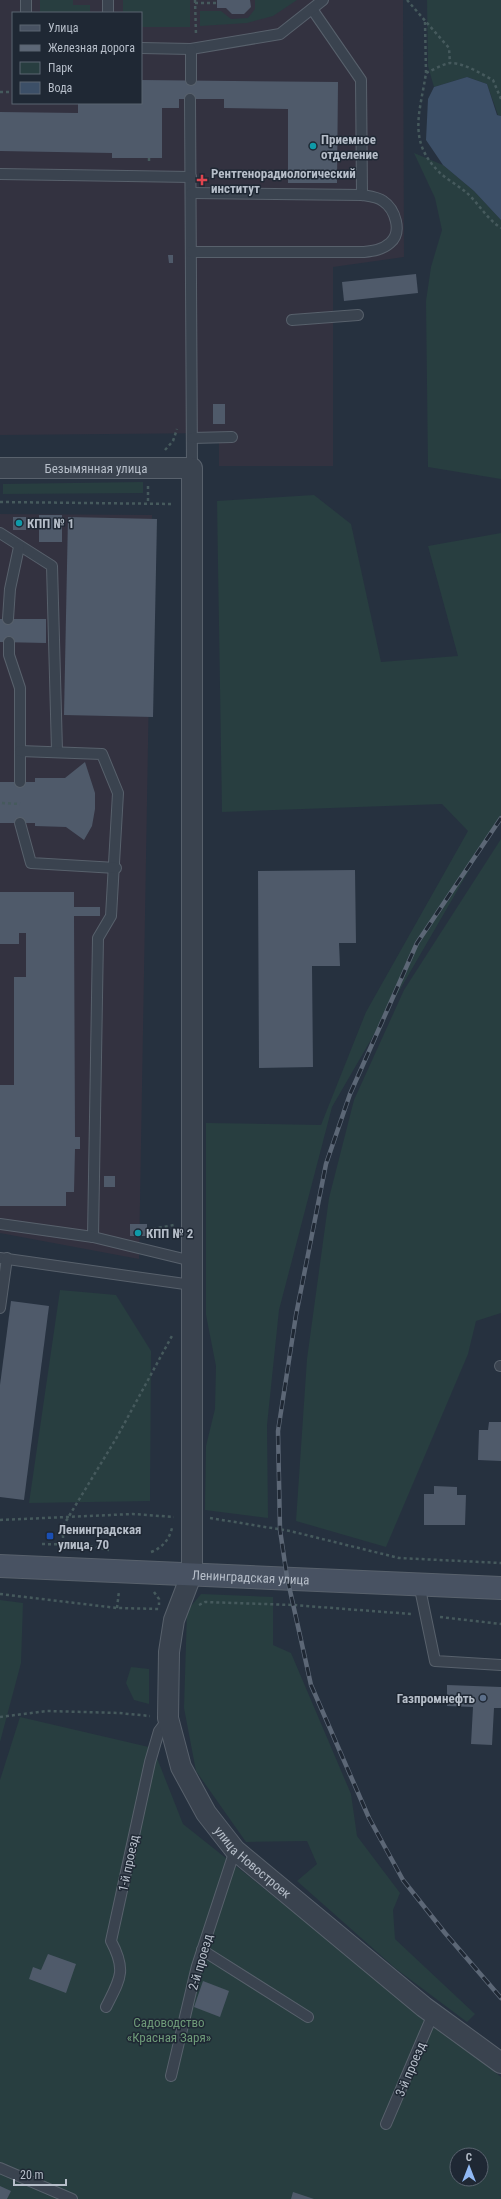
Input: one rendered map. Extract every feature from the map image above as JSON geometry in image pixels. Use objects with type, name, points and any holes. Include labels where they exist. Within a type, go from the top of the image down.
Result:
[{"type":"main road","name":"Ленинградская улица","points":[[0,1566],[192,1573],[501,1588]]},
{"type":"street","name":"Безымянная улица","points":[[0,468],[192,468]]},
{"type":"street","points":[[192,468],[183,1225],[183,1259],[192,1284],[192,1573]]},
{"type":"street","name":"улица Новостроек","points":[[192,1573],[174,1620],[168,1652],[168,1718],[181,1767],[206,1813],[235,1850],[433,2014],[501,2063]]},
{"type":"lane","points":[[26,0],[26,12]]},
{"type":"lane","points":[[108,0],[108,12]]},
{"type":"lane","points":[[142,48],[194,49],[280,34],[323,0]]},
{"type":"lane","points":[[312,9],[361,80],[362,195]]},
{"type":"lane","points":[[191,80],[194,49]]},
{"type":"lane","points":[[190,98],[192,468]]},
{"type":"lane","points":[[0,174],[191,177]]},
{"type":"lane","points":[[191,193],[362,195],[382,200],[393,210],[397,229],[391,243],[380,249],[364,252],[191,252]]},
{"type":"lane","points":[[292,320],[358,315]]},
{"type":"lane","points":[[192,438],[232,437]]},
{"type":"lane","points":[[0,533],[19,547],[52,566],[57,751]]},
{"type":"lane","points":[[8,619],[10,589],[19,547]]},
{"type":"lane","points":[[9,642],[9,655],[20,688],[20,782]]},
{"type":"lane","points":[[20,751],[57,751],[102,754],[118,793],[116,868],[111,916],[98,938],[93,1237]]},
{"type":"lane","points":[[20,823],[31,863],[116,868]]},
{"type":"lane","points":[[0,1224],[93,1237],[183,1259]]},
{"type":"lane","points":[[0,1308],[3,1258],[192,1284]]},
{"type":"lane","points":[[420,1584],[435,1661],[501,1665]]},
{"type":"lane","name":"1-й проезд","points":[[106,2007],[121,1976],[120,1957],[111,1941],[150,1762],[159,1731],[168,1718]]},
{"type":"lane","name":"2-й проезд","points":[[171,2076],[202,1950],[235,1850]]},
{"type":"lane","points":[[202,1950],[308,2016]]},
{"type":"lane","name":"3-й проезд","points":[[386,2124],[433,2014]]},
{"type":"lane","points":[[0,2168],[72,2199]]},
{"type":"path","points":[[406,0],[449,48],[450,63]]},
{"type":"path","points":[[194,49],[195,1],[217,3]]},
{"type":"path","points":[[425,21],[426,73],[418,130],[420,143],[428,158],[441,173],[475,200],[493,222],[501,228]]},
{"type":"path","points":[[426,73],[450,63],[472,69],[493,80],[501,99]]},
{"type":"path","points":[[0,92],[12,92]]},
{"type":"path","points":[[148,504],[148,456],[158,455],[167,448],[173,440],[178,428]]},
{"type":"path","points":[[0,502],[176,504],[176,512]]},
{"type":"path","points":[[2,803],[20,804]]},
{"type":"path","points":[[174,1217],[183,1225],[183,1259]]},
{"type":"path","points":[[147,1230],[183,1225]]},
{"type":"path","points":[[174,1326],[174,1341]]},
{"type":"path","points":[[63,1544],[63,1526],[117,1437],[174,1333]]},
{"type":"path","points":[[148,1554],[159,1549],[167,1541],[172,1531],[173,1509]]},
{"type":"path","points":[[0,1520],[133,1514],[180,1517]]},
{"type":"path","points":[[207,1517],[290,1531],[399,1558],[501,1563]]},
{"type":"path","points":[[42,1544],[86,1545],[116,1551]]},
{"type":"path","points":[[117,1608],[119,1586]]},
{"type":"path","points":[[0,1594],[117,1608],[163,1610]]},
{"type":"path","points":[[196,1607],[205,1602],[293,1605],[426,1615],[501,1624]]},
{"type":"path","points":[[0,1717],[47,1711],[119,1713],[168,1718]]},
{"type":"shaded area","name":"Рентгенорадиологический институт","points":[[0,0],[403,0],[404,257],[333,267],[333,466],[219,466],[219,433],[0,435]]},
{"type":"shaded area","points":[[0,514],[152,515],[139,1259],[0,1233]]},
{"type":"green space","points":[[40,0],[73,0],[73,5],[90,5],[90,12],[40,12]]},
{"type":"green space","points":[[123,0],[190,0],[190,27],[142,27],[142,12],[123,12]]},
{"type":"green space","points":[[255,0],[297,0],[273,16],[247,23],[200,26],[200,11],[221,11],[231,19],[248,18],[255,9]]},
{"type":"green space","points":[[427,0],[501,0],[501,116],[498,115],[487,84],[467,77],[434,87],[428,66]]},
{"type":"green space","points":[[414,153],[443,165],[474,191],[501,220],[501,479],[428,467],[426,301],[431,267],[442,230],[435,198]]},
{"type":"green space","points":[[143,482],[143,493],[3,494],[3,484]]},
{"type":"green space","points":[[314,495],[351,524],[381,662],[458,656],[428,546],[501,533],[501,815],[332,1107],[279,1310],[267,1425],[268,1518],[205,1510],[206,1446],[215,1409],[216,1366],[206,1315],[206,1123],[321,1125],[366,1012],[468,831],[442,804],[222,812],[217,501]]},
{"type":"green space","points":[[501,839],[501,1313],[476,1321],[468,1354],[386,1547],[296,1521],[307,1359],[329,1198],[354,1100],[404,990]]},
{"type":"green space","points":[[60,1290],[116,1295],[151,1351],[150,1501],[29,1503]]},
{"type":"green space","points":[[201,1594],[273,1597],[273,1645],[291,1653],[351,1794],[357,1836],[400,1893],[393,1910],[395,1939],[475,2014],[467,2022],[395,1968],[297,1881],[317,1864],[307,1841],[246,1842],[196,1771],[184,1708],[187,1611]]},
{"type":"green space","points":[[0,1600],[23,1603],[21,1663],[0,1742]]},
{"type":"green space","points":[[131,1667],[149,1669],[149,1704],[134,1700],[126,1683]]},
{"type":"green space","name":"Садоводство «Красная Заря»","points":[[20,1717],[153,1748],[183,1824],[501,2077],[501,2199],[0,2199],[0,1780]]},
{"type":"water","points":[[467,77],[487,84],[497,115],[501,116],[501,220],[474,191],[443,165],[426,140],[428,99],[434,87]]},
{"type":"building","points":[[217,0],[250,0],[251,7],[244,14],[232,14],[226,8],[217,8]]},
{"type":"building","points":[[142,80],[338,82],[337,183],[288,183],[288,109],[224,108],[224,99],[179,99],[179,108],[162,108],[162,158],[112,158],[112,153],[0,151],[0,112],[78,113],[78,104],[142,104]]},
{"type":"building","points":[[168,255],[173,255],[173,263],[169,263]]},
{"type":"building","points":[[416,274],[418,293],[344,301],[342,282]]},
{"type":"building","points":[[213,404],[225,404],[225,424],[213,424]]},
{"type":"building","points":[[39,515],[62,515],[62,542],[39,542]]},
{"type":"building","name":"КПП № 1","points":[[13,517],[26,517],[26,530],[13,530]]},
{"type":"building","points":[[68,517],[157,519],[153,717],[64,715]]},
{"type":"building","points":[[0,619],[46,619],[46,643],[0,642]]},
{"type":"building","points":[[85,762],[95,793],[95,809],[92,826],[84,840],[66,827],[35,826],[35,823],[0,823],[0,782],[35,782],[35,778],[65,778]]},
{"type":"building","points":[[355,870],[356,943],[339,943],[340,966],[312,966],[313,1067],[259,1068],[258,871]]},
{"type":"building","points":[[0,892],[74,892],[74,907],[100,907],[100,916],[74,916],[75,1137],[80,1137],[80,1149],[75,1149],[74,1192],[66,1192],[66,1206],[0,1206],[0,1085],[14,1085],[14,977],[26,977],[26,933],[19,933],[19,944],[0,944]]},
{"type":"building","points":[[104,1176],[115,1176],[115,1187],[104,1187]]},
{"type":"building","name":"КПП № 2","points":[[130,1224],[147,1224],[147,1236],[130,1236]]},
{"type":"building","points":[[11,1301],[49,1306],[24,1500],[0,1497],[0,1385]]},
{"type":"building","points":[[489,1422],[501,1422],[501,1461],[478,1460],[479,1430],[488,1430]]},
{"type":"building","points":[[434,1486],[457,1487],[457,1495],[466,1495],[465,1525],[424,1525],[424,1494],[434,1494]]},
{"type":"building","points":[[447,1685],[501,1687],[501,1708],[494,1708],[492,1745],[471,1744],[473,1707],[447,1706]]},
{"type":"building","points":[[48,1954],[76,1964],[66,1993],[29,1979],[33,1967],[41,1970]]},
{"type":"building","points":[[203,1981],[229,1991],[220,2017],[194,2007]]},
{"type":"building","points":[[0,2186],[11,2191],[7,2199],[0,2199]]},
{"type":"building","points":[[293,2192],[314,2199],[291,2199]]},
{"type":"railway","points":[[501,818],[417,943],[350,1094],[326,1164],[296,1315],[278,1431],[280,1530],[287,1577],[311,1685],[369,1818],[403,1880],[445,1933],[501,1998]]},
{"type":"place","name":"Приемное отделение","points":[[313,146]]},
{"type":"place","name":"Рентгенорадиологический институт","points":[[202,180]]},
{"type":"place","name":"КПП № 1","points":[[19,523]]},
{"type":"place","name":"КПП № 2","points":[[138,1233]]},
{"type":"place","name":"Ленинградская улица, 70","points":[[50,1536]]},
{"type":"place","name":"Газпромнефть","points":[[483,1698]]}]
